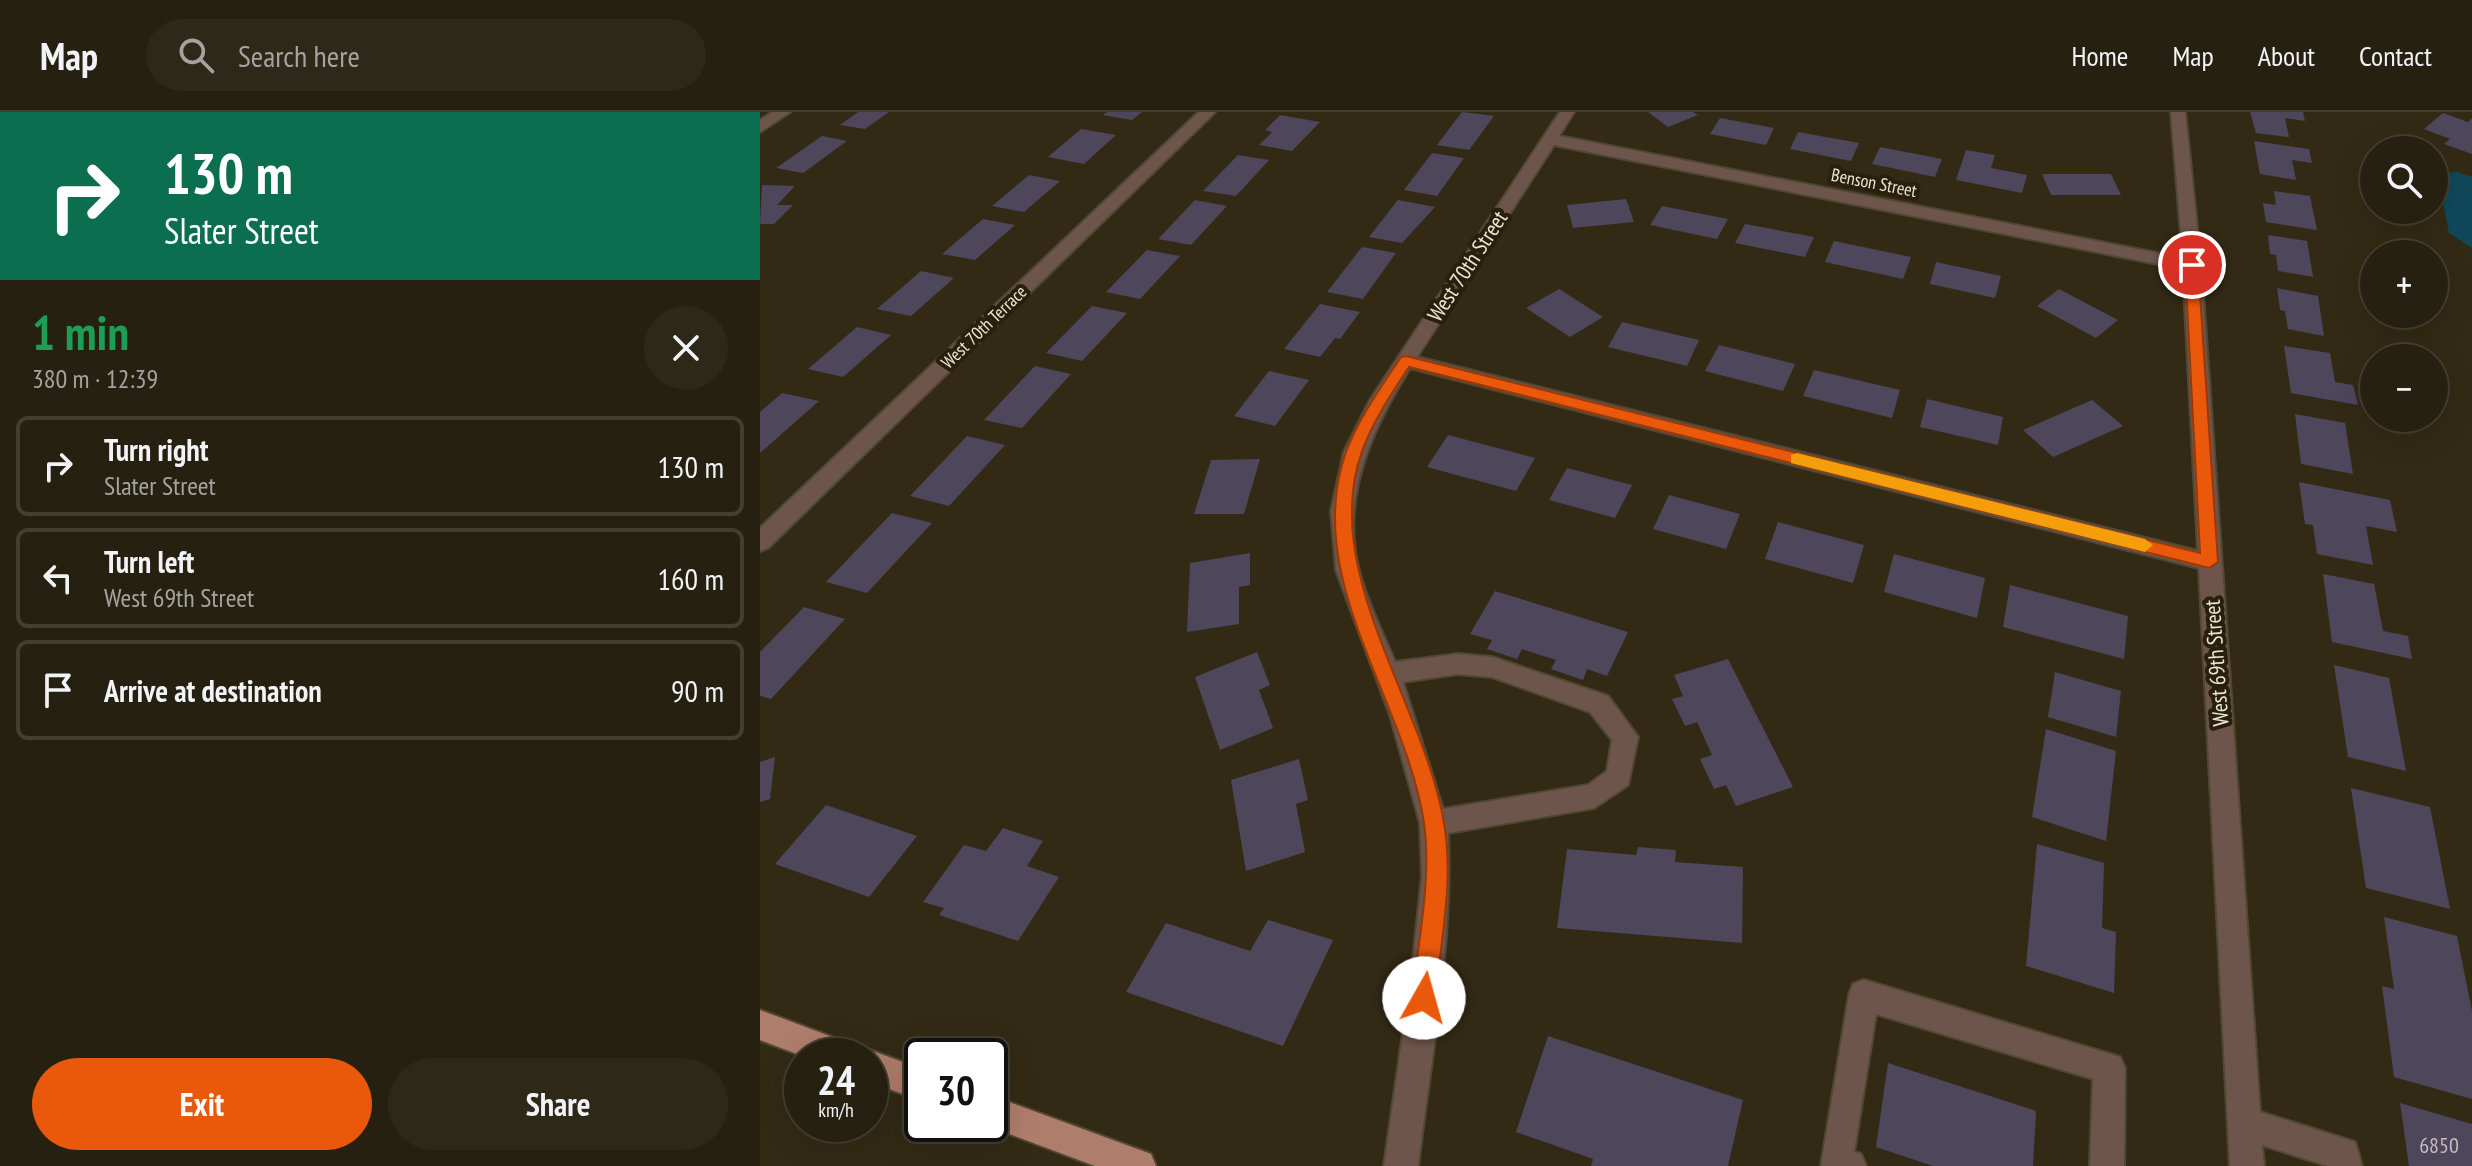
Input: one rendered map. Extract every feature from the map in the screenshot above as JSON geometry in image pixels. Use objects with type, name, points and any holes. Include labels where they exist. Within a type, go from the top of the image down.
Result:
[{"type":"main road","points":[[760,1025],[795,1038]]},
{"type":"main road","points":[[1008,1118],[1139,1166]]},
{"type":"street","points":[[760,127],[783,112]]},
{"type":"street","name":"West 70th Terrace","points":[[760,542],[1208,112]]},
{"type":"street","name":"West 70th Street","points":[[1401,1166],[1429,954],[1436,876],[1434,823],[1403,715],[1347,570],[1342,511],[1354,452],[1380,400],[1567,112]]},
{"type":"street","name":"West 69th Street","points":[[2178,112],[2192,265],[2247,1166]]},
{"type":"street","name":"Benson Street","points":[[1549,139],[2192,265]]},
{"type":"street","points":[[1406,361],[2209,562]]},
{"type":"street","points":[[1385,674],[1458,664],[1492,667],[1599,704],[1625,737],[1619,777],[1594,796],[1434,823]]},
{"type":"street","points":[[1849,1166],[1836,1162],[1864,995],[2109,1068],[2107,1166]]},
{"type":"street","points":[[2245,1124],[2343,1154],[2345,1166]]},
{"type":"water","points":[[2448,172],[2472,177],[2472,248],[2449,233]]},
{"type":"building","points":[[858,112],[889,112],[865,129],[840,125]]},
{"type":"building","points":[[1107,112],[1142,112],[1132,120],[1103,115]]},
{"type":"building","points":[[1462,112],[1494,116],[1469,150],[1437,145]]},
{"type":"building","points":[[1648,112],[1693,112],[1698,115],[1668,127]]},
{"type":"building","points":[[2250,112],[2303,112],[2305,121],[2285,118],[2289,137],[2256,133]]},
{"type":"building","points":[[2443,113],[2468,122],[2472,118],[2472,154],[2448,145],[2448,136],[2424,129]]},
{"type":"building","points":[[1280,115],[1320,122],[1292,151],[1259,145],[1272,132],[1265,130]]},
{"type":"building","points":[[1720,118],[1774,128],[1766,145],[1710,134]]},
{"type":"building","points":[[1081,129],[1116,135],[1084,164],[1048,157]]},
{"type":"building","points":[[1798,132],[1859,143],[1851,161],[1790,149]]},
{"type":"building","points":[[822,136],[847,141],[803,173],[776,168]]},
{"type":"building","points":[[2254,141],[2309,149],[2312,163],[2292,160],[2296,180],[2260,174]]},
{"type":"building","points":[[1880,147],[1942,159],[1935,177],[1872,164]]},
{"type":"building","points":[[1966,150],[1995,155],[1991,168],[2027,175],[2022,193],[1956,180]]},
{"type":"building","points":[[1432,153],[1464,158],[1437,196],[1404,190]]},
{"type":"building","points":[[1238,155],[1269,160],[1236,196],[1203,191]]},
{"type":"building","points":[[2042,174],[2111,174],[2121,195],[2051,195]]},
{"type":"building","points":[[1029,175],[1060,181],[1024,212],[992,206]]},
{"type":"building","points":[[762,185],[795,186],[777,205],[793,205],[774,224],[760,224]]},
{"type":"building","points":[[2274,191],[2310,196],[2317,230],[2266,222],[2263,203],[2276,205]]},
{"type":"building","points":[[1626,199],[1634,222],[1573,228],[1567,205]]},
{"type":"building","points":[[1195,200],[1227,206],[1191,245],[1158,239]]},
{"type":"building","points":[[1398,200],[1435,207],[1402,243],[1369,237]]},
{"type":"building","points":[[1662,206],[1728,219],[1717,239],[1650,225]]},
{"type":"building","points":[[983,219],[1015,225],[975,260],[942,254]]},
{"type":"building","points":[[1745,224],[1814,237],[1805,257],[1735,243]]},
{"type":"building","points":[[2268,235],[2307,241],[2313,277],[2278,271],[2276,255],[2270,254]]},
{"type":"building","points":[[1834,241],[1911,257],[1903,279],[1825,262]]},
{"type":"building","points":[[1362,247],[1396,253],[1363,299],[1327,292]]},
{"type":"building","points":[[1147,250],[1180,256],[1140,299],[1106,292]]},
{"type":"building","points":[[1936,262],[2001,276],[1995,298],[1930,284]]},
{"type":"building","points":[[921,271],[954,278],[911,316],[877,309]]},
{"type":"building","points":[[2277,288],[2318,296],[2324,336],[2288,329],[2285,311],[2280,310]]},
{"type":"building","points":[[1559,289],[1603,317],[1570,337],[1526,308]]},
{"type":"building","points":[[2059,289],[2118,320],[2096,338],[2037,306]]},
{"type":"building","points":[[1320,304],[1360,312],[1340,339],[1335,338],[1320,357],[1284,349]]},
{"type":"building","points":[[1092,306],[1127,313],[1082,361],[1046,353]]},
{"type":"building","points":[[1622,322],[1699,340],[1687,366],[1608,347]]},
{"type":"building","points":[[857,327],[891,335],[843,377],[808,369]]},
{"type":"building","points":[[1719,345],[1795,364],[1783,391],[1705,371]]},
{"type":"building","points":[[2284,346],[2330,353],[2335,382],[2353,385],[2358,405],[2291,393]]},
{"type":"building","points":[[1035,366],[1071,374],[1022,428],[984,420]]},
{"type":"building","points":[[1814,370],[1900,390],[1892,418],[1803,396]]},
{"type":"building","points":[[1269,371],[1309,380],[1275,426],[1234,416]]},
{"type":"building","points":[[782,393],[819,401],[760,453],[760,412]]},
{"type":"building","points":[[1927,399],[2003,417],[1998,445],[1920,427]]},
{"type":"building","points":[[2092,400],[2123,426],[2053,457],[2023,430]]},
{"type":"building","points":[[2295,414],[2345,423],[2353,474],[2301,464]]},
{"type":"building","points":[[1448,435],[1535,458],[1516,491],[1427,467]]},
{"type":"building","points":[[967,436],[1005,445],[949,506],[910,496]]},
{"type":"building","points":[[1260,459],[1244,514],[1194,514],[1211,460]]},
{"type":"building","points":[[1567,468],[1632,485],[1615,518],[1549,500]]},
{"type":"building","points":[[2299,482],[2390,500],[2397,532],[2366,526],[2373,565],[2317,554],[2313,525],[2305,524]]},
{"type":"building","points":[[1669,495],[1740,514],[1726,549],[1653,529]]},
{"type":"building","points":[[892,513],[932,523],[867,593],[826,582]]},
{"type":"building","points":[[1778,522],[1864,545],[1853,583],[1765,559]]},
{"type":"building","points":[[1250,553],[1250,585],[1239,587],[1239,624],[1187,632],[1190,563]]},
{"type":"building","points":[[1894,554],[1985,578],[1977,618],[1884,592]]},
{"type":"building","points":[[2323,574],[2374,584],[2383,631],[2408,636],[2412,659],[2332,642]]},
{"type":"building","points":[[2010,585],[2128,616],[2124,659],[2003,627]]},
{"type":"building","points":[[1495,591],[1628,632],[1607,676],[1587,669],[1583,680],[1551,669],[1556,660],[1522,649],[1517,659],[1487,649],[1492,640],[1470,634]]},
{"type":"building","points":[[804,607],[845,619],[771,699],[760,696],[760,652]]},
{"type":"building","points":[[1257,652],[1270,685],[1259,690],[1273,728],[1220,750],[1195,677]]},
{"type":"building","points":[[1728,659],[1793,787],[1736,806],[1726,785],[1714,789],[1700,759],[1712,755],[1697,722],[1685,726],[1672,699],[1683,696],[1674,675]]},
{"type":"building","points":[[2334,665],[2389,678],[2406,771],[2348,757]]},
{"type":"building","points":[[2055,672],[2121,691],[2116,737],[2048,717]]},
{"type":"building","points":[[2046,729],[2116,751],[2106,841],[2032,817]]},
{"type":"building","points":[[775,757],[770,799],[760,802],[760,762]]},
{"type":"building","points":[[1299,759],[1308,800],[1296,804],[1305,852],[1246,871],[1231,780]]},
{"type":"building","points":[[2351,788],[2430,807],[2450,909],[2366,888]]},
{"type":"building","points":[[826,805],[917,836],[869,897],[775,864]]},
{"type":"building","points":[[1003,828],[1043,841],[1027,866],[1059,877],[1018,941],[939,915],[944,908],[923,902],[964,845],[986,851]]},
{"type":"building","points":[[2037,844],[2104,863],[2102,928],[2116,932],[2114,993],[2026,966]]},
{"type":"building","points":[[1638,847],[1676,850],[1675,862],[1743,867],[1742,943],[1557,928],[1567,849],[1636,855]]},
{"type":"building","points":[[2384,917],[2457,936],[2472,1011],[2472,1099],[2394,1077],[2382,986],[2394,989]]},
{"type":"building","points":[[1268,920],[1333,940],[1283,1046],[1126,992],[1166,923],[1250,951]]},
{"type":"building","points":[[1548,1036],[1743,1100],[1728,1166],[1591,1166],[1593,1159],[1516,1132]]},
{"type":"building","points":[[1888,1063],[2036,1111],[2033,1166],[1933,1166],[1876,1147]]},
{"type":"building","points":[[2400,1103],[2472,1124],[2472,1166],[2409,1166]]},
{"type":"slow traffic","points":[[1797,459],[2145,545]]},
{"type":"route","points":[[1424,998],[1436,876],[1434,823],[1403,715],[1347,570],[1342,511],[1354,452],[1380,400],[1406,361],[2209,562],[2192,265]]}]
